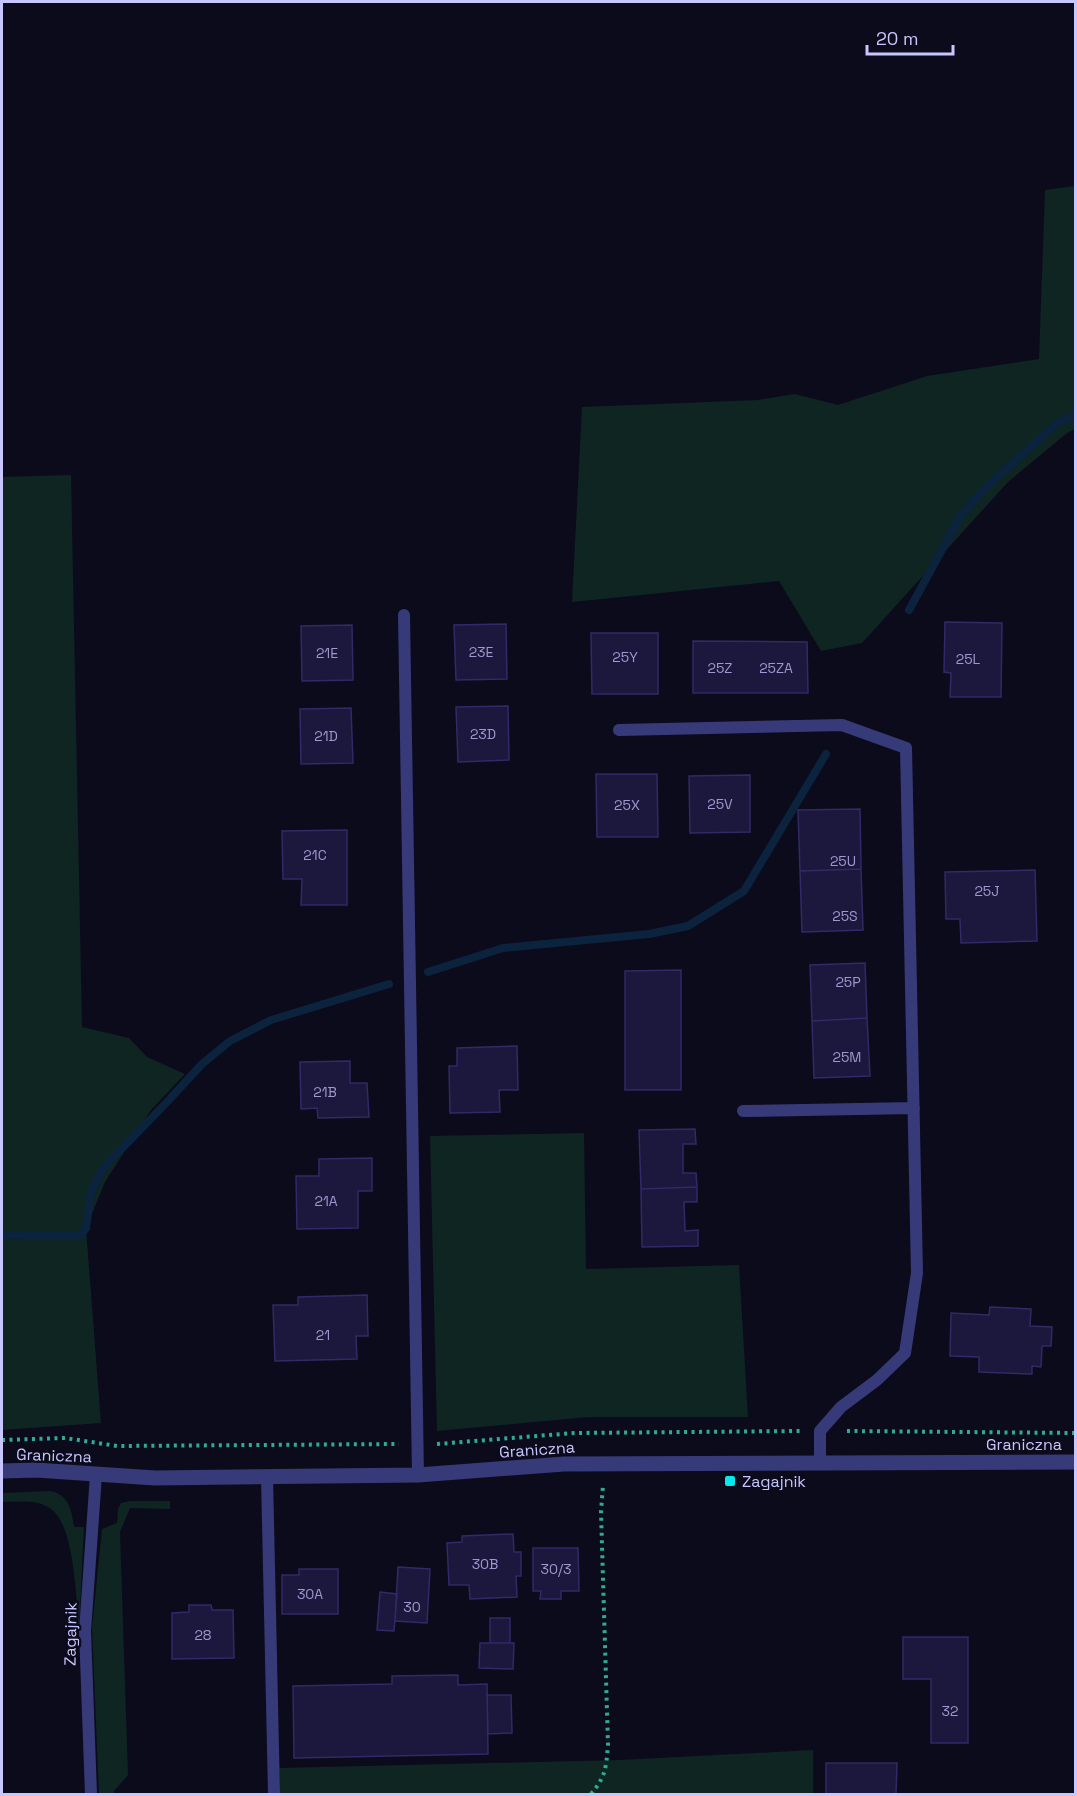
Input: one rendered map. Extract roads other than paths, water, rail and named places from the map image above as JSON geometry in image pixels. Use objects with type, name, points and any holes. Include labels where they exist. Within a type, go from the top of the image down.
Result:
[{"type":"street","name":"Graniczna","points":[[2,1471],[36,1470],[155,1478],[418,1476],[564,1464],[1076,1462]]},
{"type":"lane","points":[[404,615],[418,1476]]},
{"type":"lane","points":[[619,730],[842,725],[906,748],[916,1273],[905,1353],[878,1380],[841,1407],[820,1431],[820,1463]]},
{"type":"lane","points":[[743,1111],[914,1108]]},
{"type":"lane","name":"Zagajnik","points":[[92,1794],[85,1632],[96,1475]]},
{"type":"lane","points":[[267,1476],[274,1794]]},
{"type":"waterway","points":[[909,610],[961,515],[984,489],[1057,423],[1076,415]]},
{"type":"waterway","points":[[428,972],[503,948],[649,934],[688,926],[744,891],[826,754]]},
{"type":"waterway","points":[[2,1235],[80,1236],[86,1228],[91,1192],[103,1168],[202,1064],[230,1041],[271,1020],[389,984]]},
{"type":"place","name":"Zagajnik","points":[[730,1481]]}]
